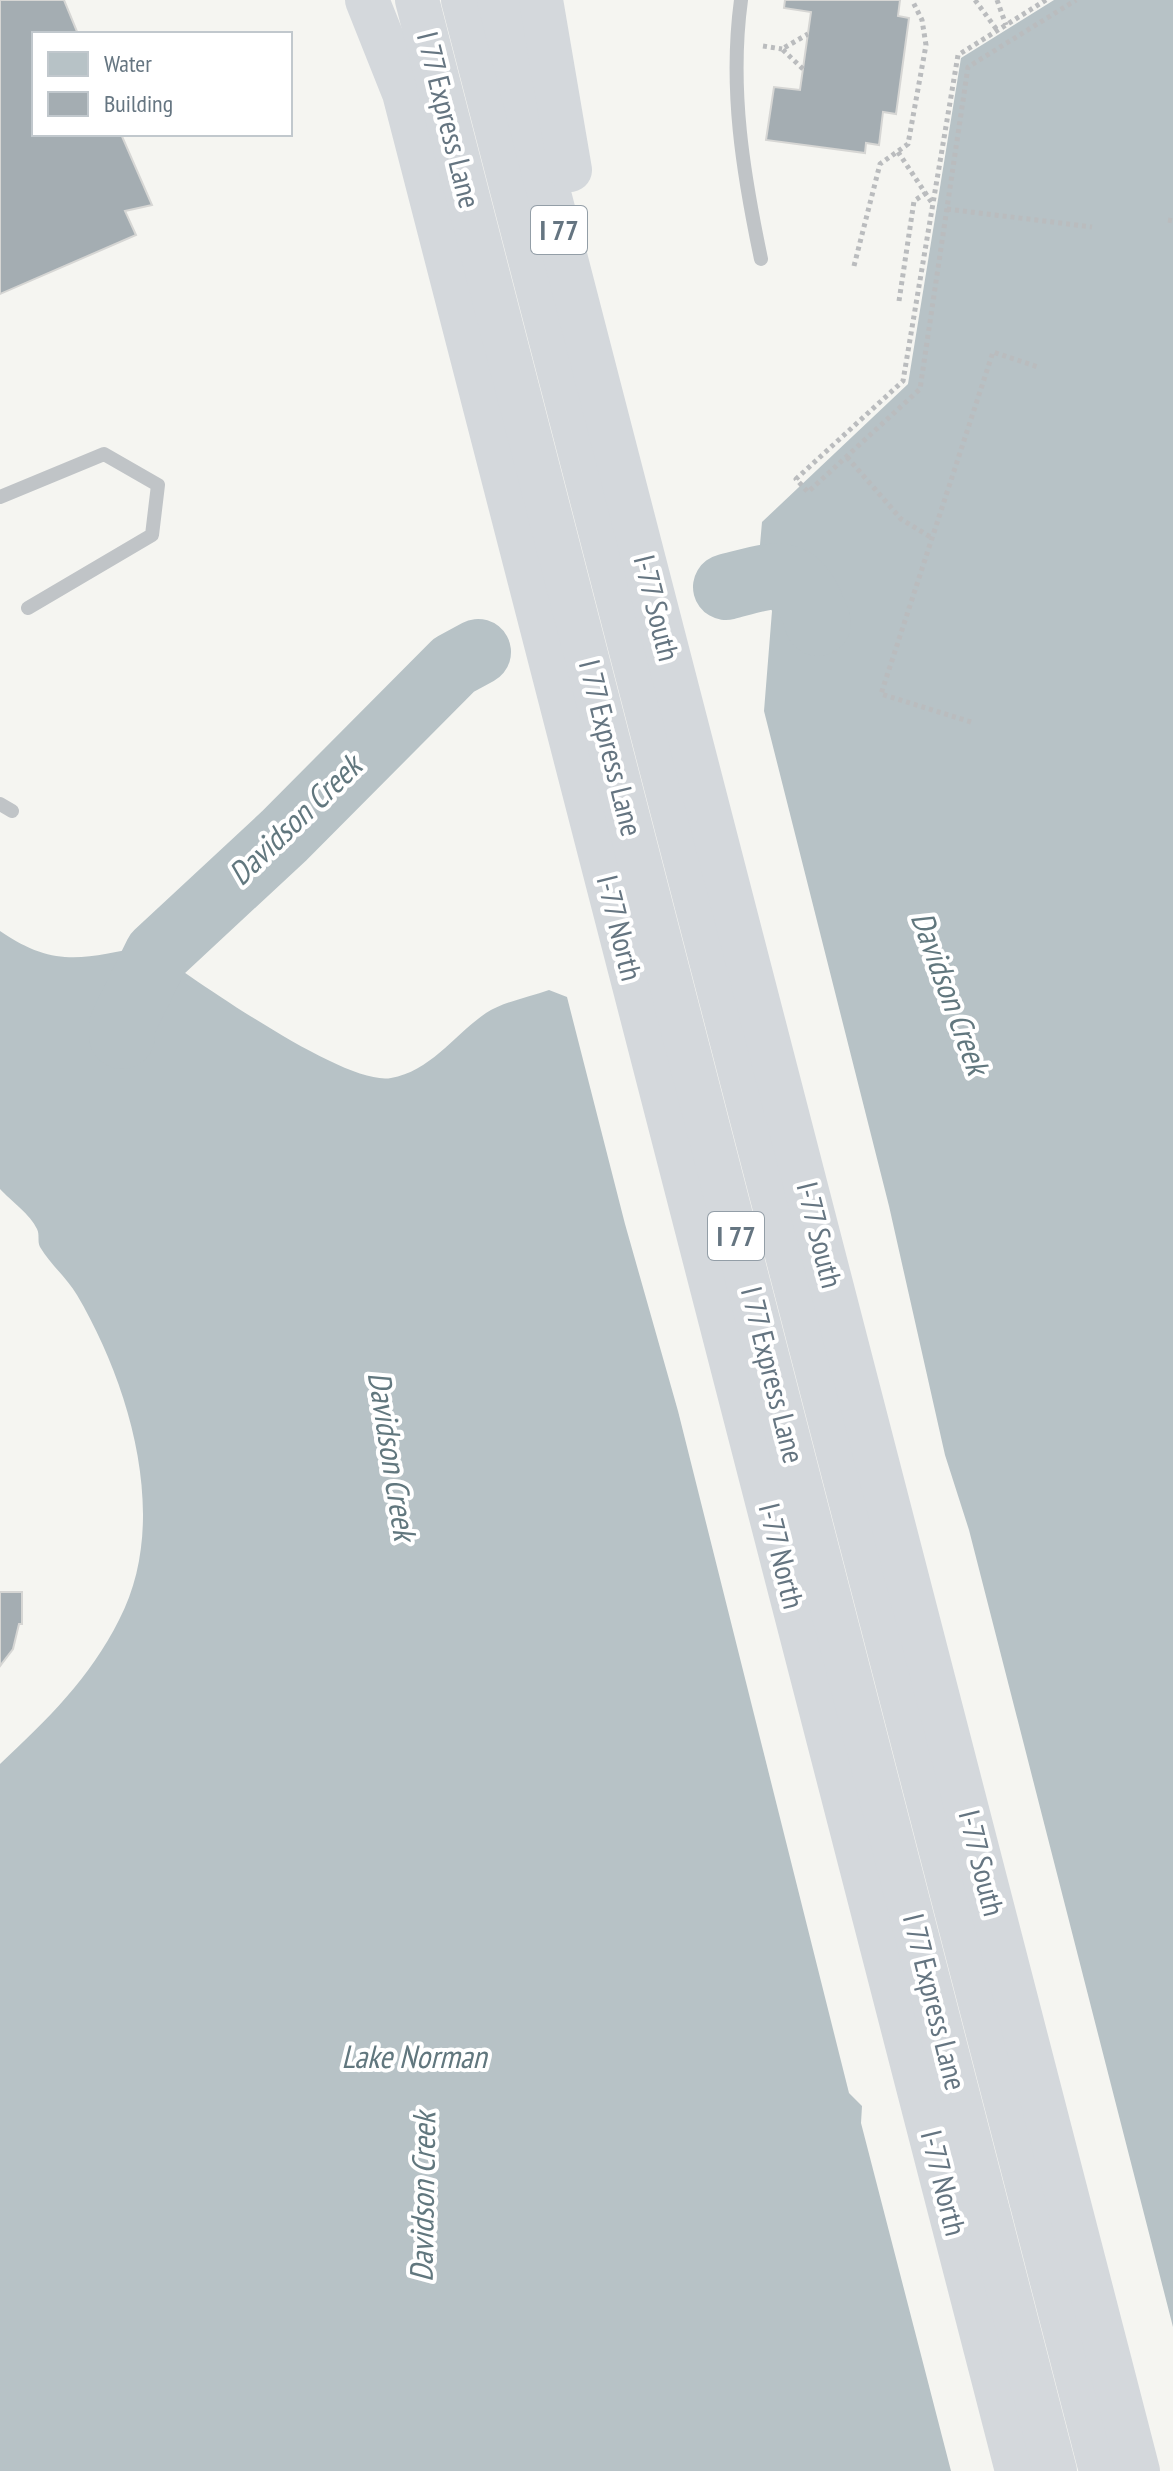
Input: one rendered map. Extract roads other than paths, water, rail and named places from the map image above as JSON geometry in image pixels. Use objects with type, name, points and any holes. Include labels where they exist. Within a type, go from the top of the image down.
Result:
[{"type":"highway","points":[[367,0],[404,93]]},
{"type":"highway","name":"I 77","points":[[380,0],[404,93]]},
{"type":"highway","name":"I 77 Express Lane","points":[[417,0],[1055,2471]]},
{"type":"highway","name":"I 77 Express Lane","points":[[463,0],[1101,2471]]},
{"type":"highway","name":"I-77 South","points":[[499,0],[1138,2471]]},
{"type":"highway","points":[[541,0],[618,460]]},
{"type":"highway","name":"I-77 North","points":[[404,93],[1017,2471]]},
{"type":"lane","points":[[741,0],[734,55],[739,135],[761,259]]},
{"type":"lane","points":[[0,497],[104,454],[158,485],[152,535],[28,608]]},
{"type":"water","points":[[1054,0],[1173,0],[1173,2327],[969,1530],[945,1455],[889,1206],[764,711],[772,611],[757,579],[762,522],[908,384],[961,58]]},
{"type":"water","name":"Lake Norman","points":[[0,931],[37,951],[54,956],[88,957],[146,946],[267,1027],[339,1065],[369,1076],[391,1078],[418,1068],[486,1013],[500,1006],[549,990],[567,997],[625,1224],[678,1411],[849,2093],[862,2106],[861,2123],[951,2471],[0,2471],[0,1764],[51,1714],[81,1679],[119,1620],[134,1581],[142,1540],[143,1497],[127,1411],[96,1331],[73,1289],[40,1247],[34,1224],[0,1189]]},
{"type":"waterway","name":"Davidson Creek","points":[[726,587],[761,578],[785,577],[802,590],[818,623]]},
{"type":"waterway","name":"Davidson Creek","points":[[122,1036],[122,1025],[157,954],[284,836],[454,665],[478,652]]}]
